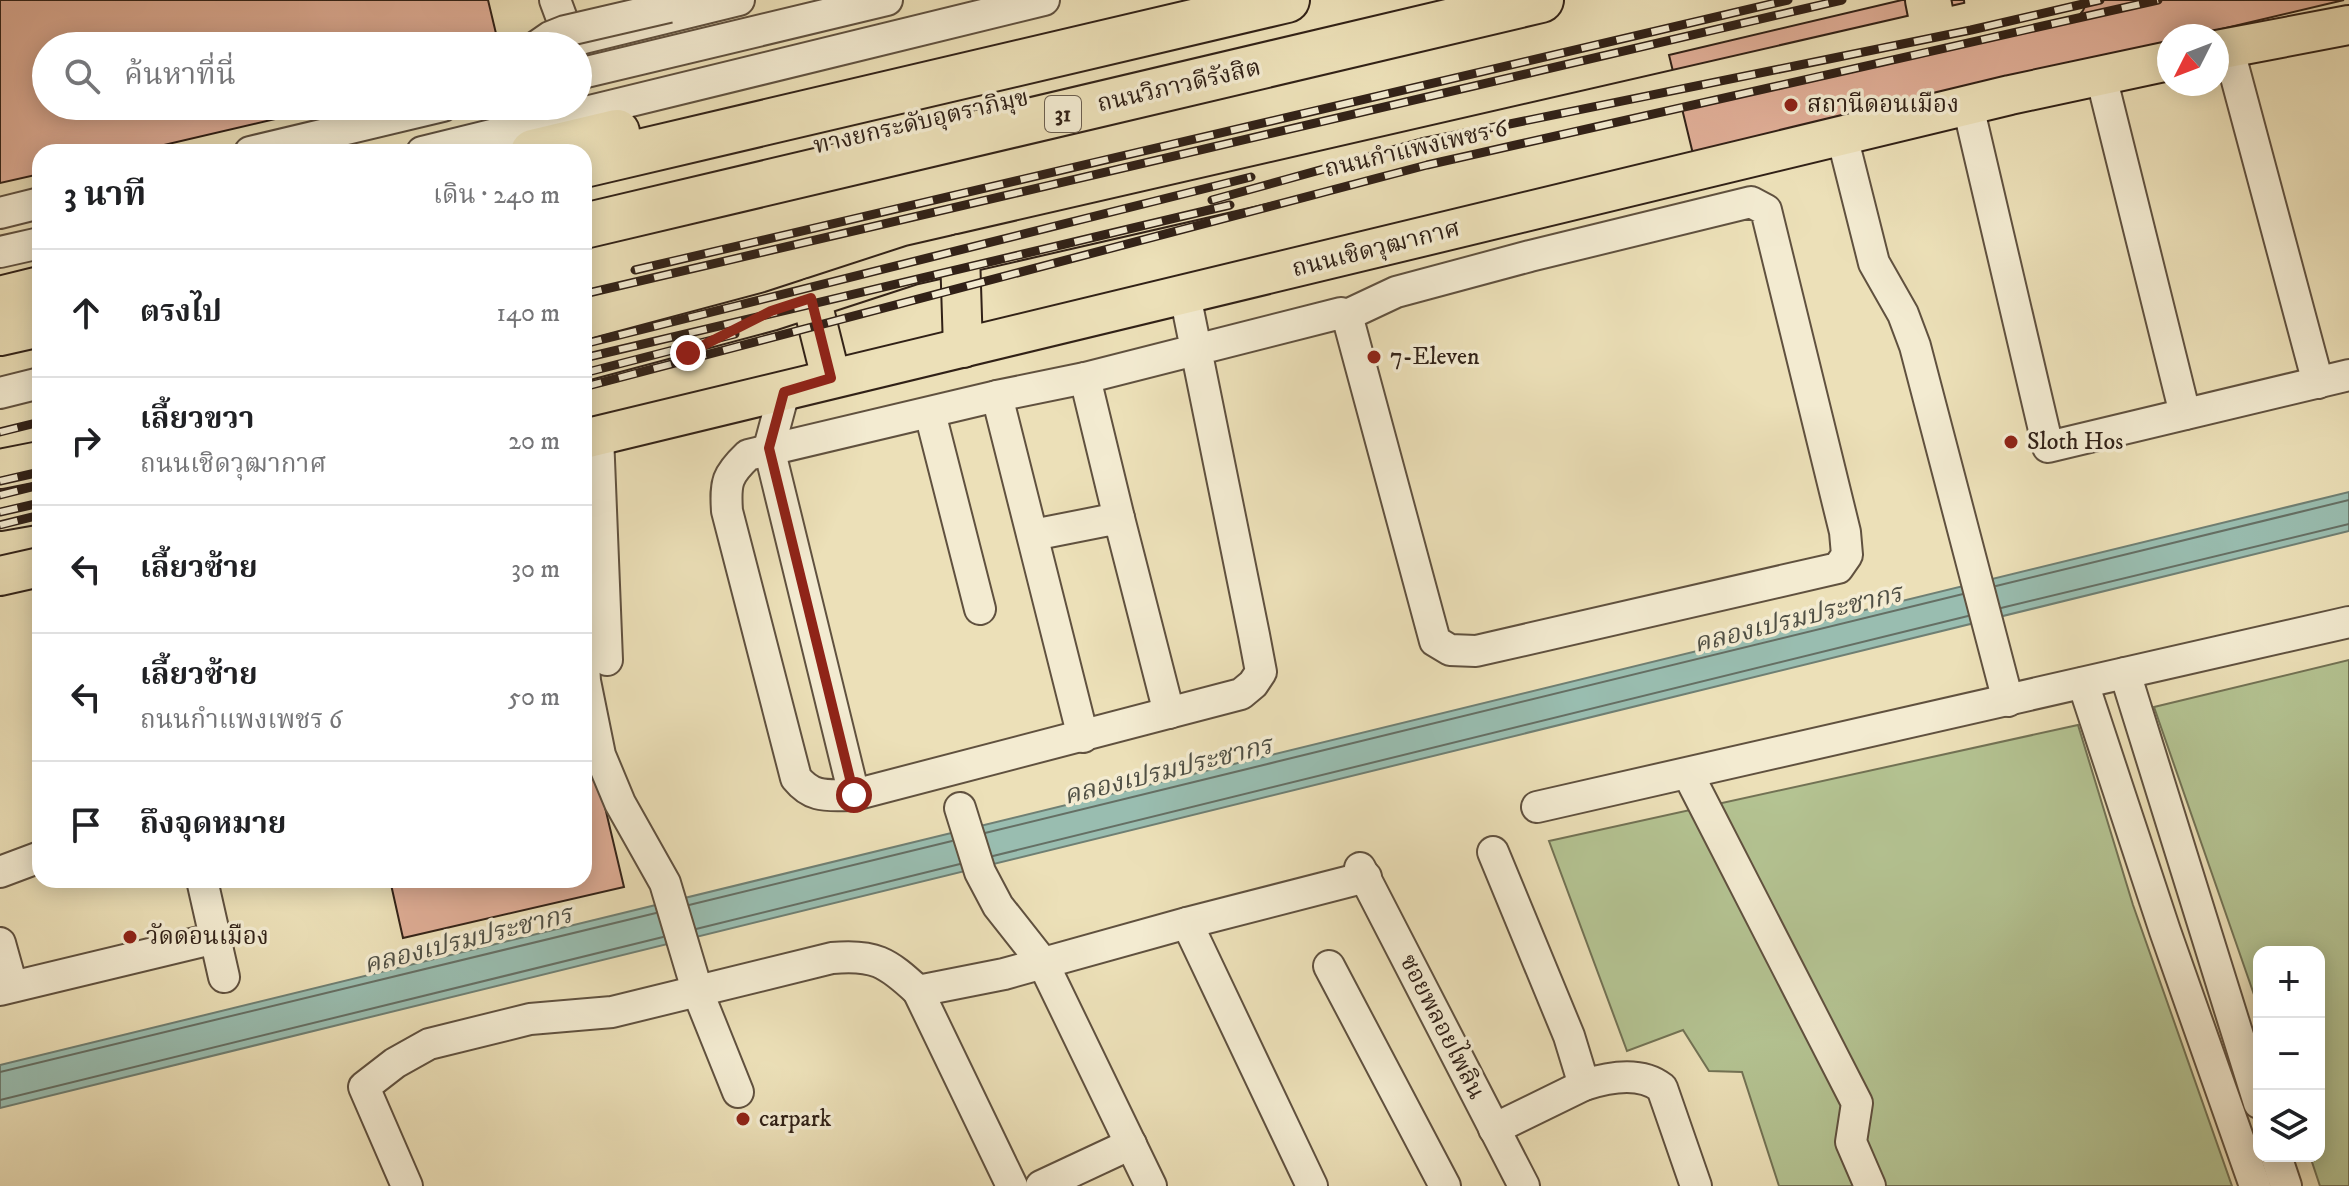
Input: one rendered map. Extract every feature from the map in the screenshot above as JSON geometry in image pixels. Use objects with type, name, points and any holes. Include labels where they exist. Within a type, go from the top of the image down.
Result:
[{"type":"highway","points":[[566,144],[1161,0]]},
{"type":"highway","name":"ทางยกระดับอุตราภิมุข","points":[[592,163],[1287,0]]},
{"type":"highway","name":"ทางยกระดับอุตราภิมุข","points":[[592,197],[1444,0]]},
{"type":"highway","name":"ถนนวิภาวดีรังสิต","points":[[592,224],[1541,0]]},
{"type":"highway","points":[[0,279],[32,271]]},
{"type":"highway","points":[[0,299],[32,291]]},
{"type":"highway","points":[[0,333],[32,326]]},
{"type":"highway","points":[[0,362],[32,355]]},
{"type":"main road","name":"ถนนกำแพงเพชร 6","points":[[592,359],[771,311],[912,265],[1931,15],[2066,0]]},
{"type":"main road","points":[[2229,47],[2349,25]]},
{"type":"main road","name":"ถนนเชิดวุฒากาศ","points":[[592,437],[1842,136],[2157,64]]},
{"type":"main road","points":[[960,254],[963,348]]},
{"type":"main road","points":[[811,298],[831,378]]},
{"type":"main road","name":"ถนนกำแพงเพชร 6","points":[[592,375],[688,353],[771,311]]},
{"type":"main road","points":[[0,469],[32,463]]},
{"type":"main road","points":[[0,511],[32,505]]},
{"type":"main road","points":[[0,576],[32,569]]},
{"type":"street","points":[[542,0],[562,32]]},
{"type":"street","points":[[555,0],[567,32]]},
{"type":"street","points":[[562,32],[685,7],[739,0]]},
{"type":"street","points":[[592,69],[872,0]]},
{"type":"street","points":[[592,69],[887,0]]},
{"type":"street","points":[[592,110],[1044,0]]},
{"type":"street","points":[[592,37],[685,7]]},
{"type":"street","points":[[2229,69],[2318,383]]},
{"type":"street","points":[[2101,76],[2185,414]]},
{"type":"street","points":[[1968,106],[2047,445],[2050,447],[2349,375]]},
{"type":"street","points":[[266,144],[367,120]]},
{"type":"street","points":[[284,144],[384,120]]},
{"type":"street","points":[[455,144],[553,120]]},
{"type":"street","points":[[1842,136],[1874,263],[1903,314],[1915,346],[2008,701]]},
{"type":"street","points":[[0,210],[32,202]]},
{"type":"street","points":[[1185,295],[1196,351],[1261,672],[1253,684],[1241,694],[854,795],[819,794],[806,790],[796,778],[727,511],[726,487],[732,470],[748,455],[1085,378],[1196,351],[1341,313],[1347,315],[1396,292],[1751,202],[1766,210],[1845,532],[1847,555],[1838,568],[1476,651],[1450,650],[1435,641],[1347,315]]},
{"type":"street","points":[[0,252],[32,245]]},
{"type":"street","points":[[1085,378],[1169,713]]},
{"type":"street","points":[[0,393],[32,385]]},
{"type":"street","points":[[784,392],[769,448],[854,795]]},
{"type":"street","points":[[997,396],[1083,737]]},
{"type":"street","points":[[930,413],[980,609]]},
{"type":"street","points":[[592,493],[595,662]]},
{"type":"street","points":[[1033,535],[1119,518]]},
{"type":"street","points":[[1537,807],[2349,622]]},
{"type":"street","points":[[2125,673],[2255,1090]]},
{"type":"street","points":[[2083,683],[2165,931],[2255,1186]]},
{"type":"street","points":[[592,716],[600,755],[620,803],[665,883],[697,990],[738,1092]]},
{"type":"street","points":[[1688,774],[1857,1103],[1851,1142],[1870,1186]]},
{"type":"street","points":[[963,817],[980,872],[998,906],[1043,963],[1151,1186]]},
{"type":"street","points":[[1493,852],[1569,1036],[1584,1085]]},
{"type":"street","points":[[0,872],[32,860]]},
{"type":"street","name":"ซอยพลอยไพลิน","points":[[1187,923],[1363,873],[1524,1186]]},
{"type":"street","points":[[204,888],[224,977]]},
{"type":"street","points":[[918,991],[1004,974],[1187,923],[1312,1186]]},
{"type":"street","points":[[0,943],[6,988],[216,938]]},
{"type":"street","points":[[407,1186],[364,1087],[395,1063],[429,1044],[530,1019],[612,1012],[832,958],[859,956],[879,960],[918,991],[1012,1186]]},
{"type":"street","points":[[1329,966],[1445,1186]]},
{"type":"street","points":[[1494,1129],[1601,1079],[1652,1079],[1662,1088],[1696,1186]]},
{"type":"street","points":[[2227,1107],[2253,1101]]},
{"type":"street","points":[[1041,1186],[1131,1144]]},
{"type":"street","points":[[2278,1162],[2286,1186]]},
{"type":"green space","points":[[2349,660],[2349,1186],[2320,1186],[2312,1162],[2325,1162],[2325,946],[2253,946],[2253,992],[2154,707]]},
{"type":"green space","points":[[2078,725],[2133,905],[2232,1186],[1779,1186],[1742,1072],[1709,1071],[1683,1030],[1627,1051],[1549,841]]},
{"type":"water","points":[[2349,492],[2349,531],[0,1108],[0,1065]]},
{"type":"building","points":[[0,0],[488,0],[496,32],[32,32],[32,120],[271,120],[168,144],[32,144],[32,176],[0,183]]},
{"type":"building","name":"สถานีดอนเมือง","points":[[1902,0],[2344,0],[2229,27],[2229,24],[2157,24],[2157,44],[1693,154],[1669,55]]},
{"type":"building","points":[[592,753],[624,887],[403,938],[392,888],[592,888]]},
{"type":"railway","points":[[635,270],[1788,0]]},
{"type":"railway","points":[[592,292],[1842,0]]},
{"type":"railway","points":[[1212,200],[1421,142],[1971,30],[2100,0]]},
{"type":"railway","points":[[592,385],[1427,165],[2158,0]]},
{"type":"railway","points":[[592,342],[1251,177]]},
{"type":"railway","points":[[592,356],[1230,205]]},
{"type":"railway","points":[[592,371],[735,334]]},
{"type":"railway","points":[[0,432],[32,424]]},
{"type":"railway","points":[[0,481],[32,474]]},
{"type":"railway","points":[[0,495],[32,487]]},
{"type":"railway","points":[[0,512],[32,505]]},
{"type":"railway","points":[[0,525],[32,517]]},
{"type":"place","name":"สถานีดอนเมือง","points":[[1791,105]]},
{"type":"place","name":"7-Eleven","points":[[1374,357]]},
{"type":"place","name":"Sloth Hos","points":[[2011,442]]},
{"type":"place","name":"วัดดอนเมือง","points":[[130,937]]},
{"type":"place","name":"carpark","points":[[743,1119]]},
{"type":"route","points":[[688,353],[771,311],[811,298],[831,378],[784,392],[769,448],[854,795]]},
{"type":"water label","name":"คลองเปรมประชากร","points":[[1798,619]]},
{"type":"water label","name":"คลองเปรมประชากร","points":[[1168,771]]},
{"type":"water label","name":"คลองเปรมประชากร","points":[[468,940]]}]
